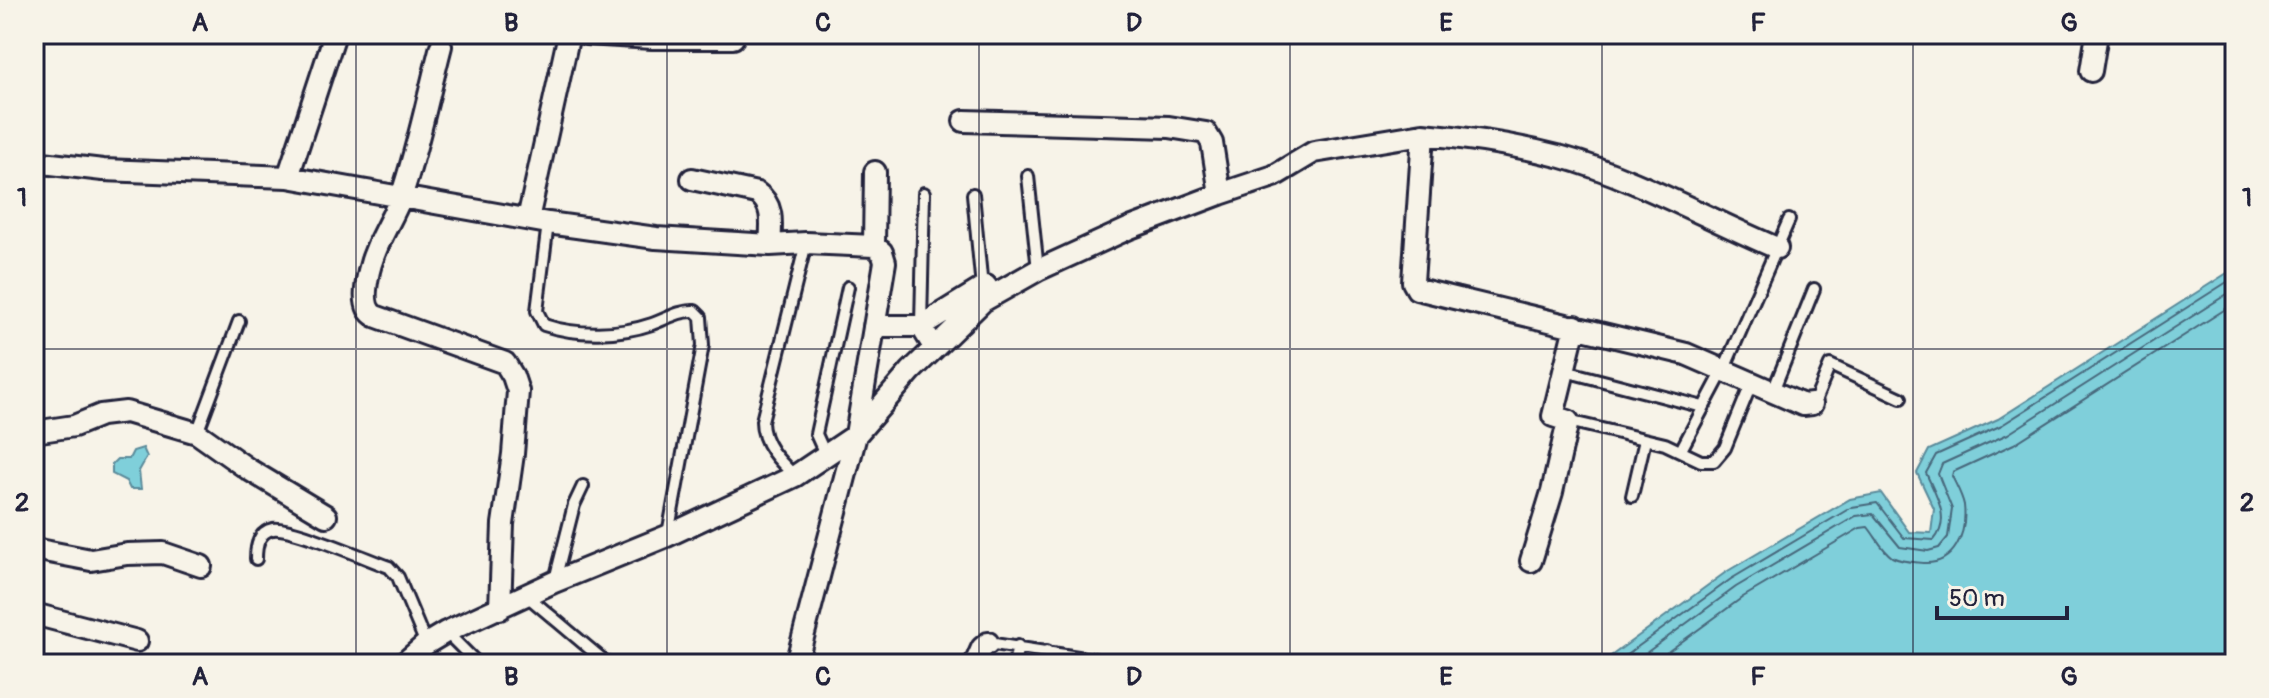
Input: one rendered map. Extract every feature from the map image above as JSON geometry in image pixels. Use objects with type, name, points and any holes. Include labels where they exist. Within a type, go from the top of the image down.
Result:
[{"type":"street","points":[[288,177],[335,34]]},
{"type":"street","points":[[538,221],[569,34]]},
{"type":"street","points":[[586,34],[733,38]]},
{"type":"street","points":[[2091,71],[2097,34]]},
{"type":"street","points":[[441,46],[400,198],[369,272],[366,305],[369,312],[505,363],[513,376],[518,391],[503,524],[500,609]]},
{"type":"street","points":[[964,121],[1169,127],[1206,133],[1212,143],[1220,194]]},
{"type":"street","points":[[1423,134],[1414,286],[1686,354],[1803,405],[1812,404]]},
{"type":"street","points":[[1038,264],[1274,176],[1314,152],[1423,134],[1476,138],[1564,158],[1640,187],[1777,248]]},
{"type":"street","points":[[34,162],[103,170],[288,177],[538,221],[656,238],[770,245],[874,246],[882,252],[885,262],[856,435],[796,664]]},
{"type":"street","points":[[874,246],[875,172]]},
{"type":"street","points":[[692,179],[757,193],[763,197],[771,215],[770,245]]},
{"type":"street","points":[[874,326],[921,326],[1090,234]]},
{"type":"street","points":[[403,664],[446,632],[554,582],[667,536],[795,476],[856,435],[982,294]]},
{"type":"street","points":[[921,326],[934,347]]},
{"type":"street","points":[[1531,561],[1552,492],[1568,421],[1553,416],[1575,326]]},
{"type":"street","points":[[34,432],[74,426],[101,415],[126,412],[197,433],[248,469],[326,516]]},
{"type":"street","points":[[34,549],[91,560],[127,554],[163,553],[201,566]]},
{"type":"street","points":[[34,614],[137,641]]},
{"type":"street","points":[[975,664],[982,648],[988,643]]},
{"type":"lane","points":[[1028,176],[1038,264]]},
{"type":"lane","points":[[921,326],[924,193]]},
{"type":"lane","points":[[973,194],[982,294]]},
{"type":"lane","points":[[1681,450],[1724,369],[1789,220]]},
{"type":"lane","points":[[538,221],[537,311],[544,325],[574,332],[615,332],[649,325],[687,311],[695,311],[701,317],[703,345],[667,536]]},
{"type":"lane","points":[[795,476],[781,463],[762,436],[762,421],[806,243]]},
{"type":"lane","points":[[825,454],[816,434],[848,287]]},
{"type":"lane","points":[[1773,391],[1814,289]]},
{"type":"lane","points":[[197,433],[239,321]]},
{"type":"lane","points":[[1812,404],[1830,365],[1901,398]]},
{"type":"lane","points":[[1565,371],[1703,407]]},
{"type":"lane","points":[[1568,421],[1681,450],[1701,461],[1714,461],[1725,448],[1752,381]]},
{"type":"lane","points":[[1632,496],[1645,440]]},
{"type":"lane","points":[[554,582],[574,505],[583,486]]},
{"type":"lane","points":[[256,559],[256,545],[262,534],[275,529],[293,532],[389,567],[398,577],[426,644]]},
{"type":"lane","points":[[526,595],[608,664]]},
{"type":"lane","points":[[446,632],[478,664]]},
{"type":"lane","points":[[988,643],[1123,664]]},
{"type":"lane","points":[[1014,664],[1018,646]]},
{"type":"lane","points":[[1044,664],[1047,651]]},
{"type":"water","points":[[2235,268],[2235,664],[1600,664],[1726,572],[1850,499],[1881,493],[1909,532],[1931,533],[1934,509],[1917,473],[1929,450],[1998,419]]},
{"type":"water","points":[[143,448],[147,457],[139,471],[141,489],[130,489],[126,481],[112,474],[112,464],[117,459],[129,459],[133,451]]}]
